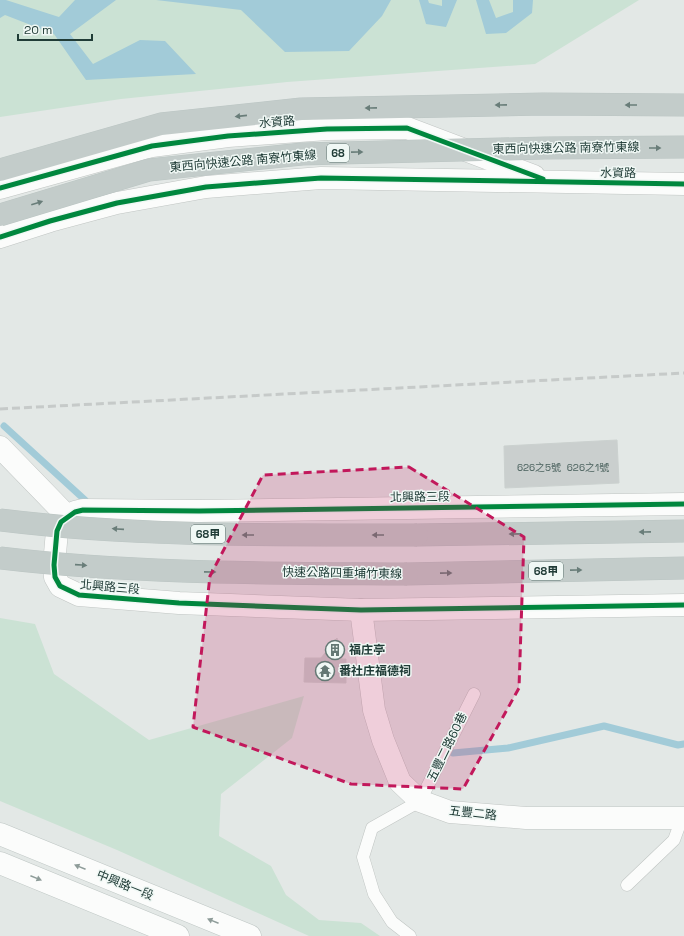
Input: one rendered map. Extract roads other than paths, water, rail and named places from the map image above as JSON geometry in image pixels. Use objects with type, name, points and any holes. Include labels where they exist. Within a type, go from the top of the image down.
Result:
[{"type":"highway","points":[[0,170],[161,124],[301,109],[543,104],[684,105]]},
{"type":"highway","name":"東西向快速公路 南寮竹東線","points":[[0,215],[149,170],[302,154],[545,148],[684,148]]},
{"type":"highway","name":"68甲","points":[[0,520],[35,524],[194,534],[417,535],[684,532]]},
{"type":"highway","name":"快速公路四重埔竹東線","points":[[0,558],[188,572],[407,574],[684,568]]},
{"type":"street","name":"水資路","points":[[0,188],[152,146],[236,136],[327,129],[386,128],[407,128],[552,183]]},
{"type":"street","name":"水資路","points":[[0,237],[50,221],[117,203],[206,187],[321,178],[448,178],[552,183],[684,184]]},
{"type":"street","points":[[0,447],[67,516]]},
{"type":"street","name":"北興路三段","points":[[684,504],[199,511],[83,510],[67,516],[61,522],[57,531],[54,565],[55,577],[60,586],[78,596],[179,603],[360,610],[684,604]]},
{"type":"street","name":"五豐二路","points":[[360,610],[374,710],[383,740],[400,782],[420,801],[450,812],[526,818],[683,818]]},
{"type":"street","name":"中興路一段","points":[[0,834],[250,936]]},
{"type":"street","points":[[0,863],[178,936]]},
{"type":"lane","name":"五豐二路60巷","points":[[420,801],[474,694]]},
{"type":"lane","points":[[410,936],[392,922],[374,894],[364,857],[372,828],[420,801]]},
{"type":"lane","points":[[627,885],[674,840],[683,818]]},
{"type":"water","points":[[0,0],[6,0],[59,17],[75,0],[116,0],[70,34],[93,64],[140,40],[165,41],[196,74],[86,80],[54,34],[5,15],[0,18]]},
{"type":"water","points":[[156,0],[391,0],[382,16],[349,51],[285,52],[241,10]]},
{"type":"water","points":[[419,0],[428,0],[429,3],[442,6],[442,0],[457,0],[446,27],[426,24]]},
{"type":"water","points":[[476,0],[489,0],[496,18],[513,12],[513,0],[533,0],[532,13],[506,33],[486,34]]},
{"type":"waterway","points":[[4,426],[85,500]]},
{"type":"waterway","points":[[453,753],[508,748],[604,726],[678,745],[684,744]]},
{"type":"railway","points":[[0,409],[684,373]]},
{"type":"place","name":"福庄亭","points":[[335,650]]},
{"type":"place","name":"番社庄福德祠","points":[[325,671]]}]
